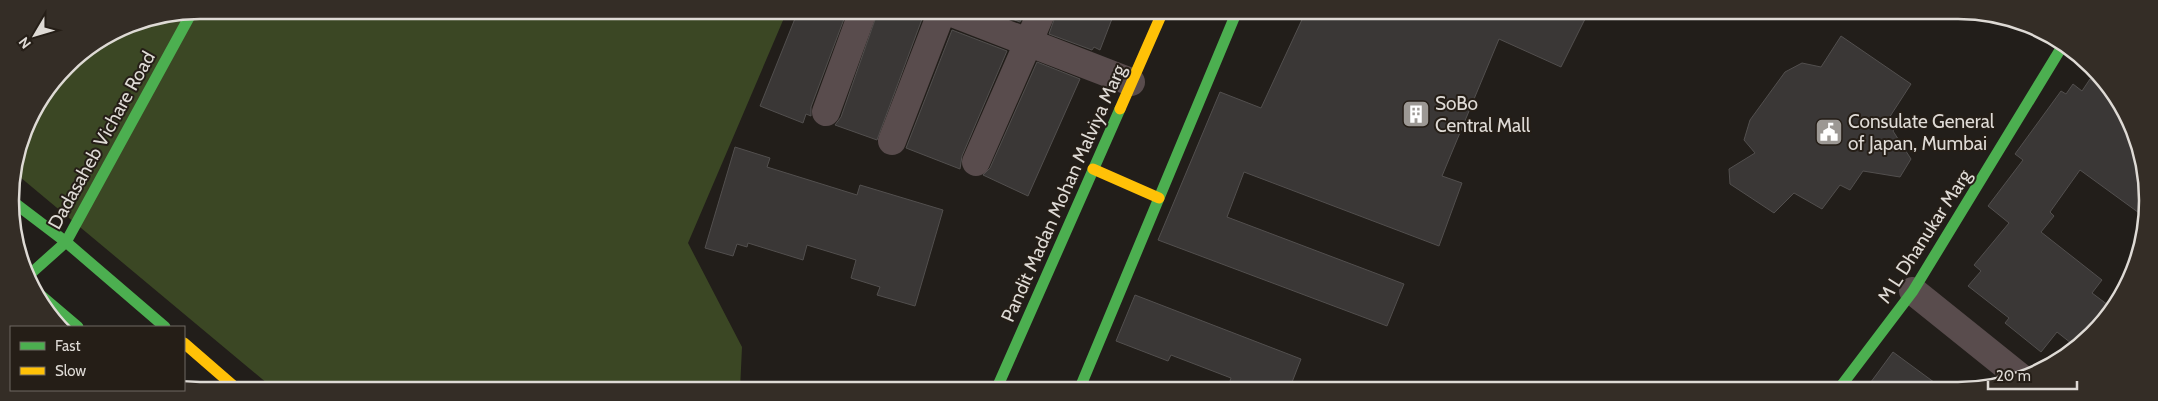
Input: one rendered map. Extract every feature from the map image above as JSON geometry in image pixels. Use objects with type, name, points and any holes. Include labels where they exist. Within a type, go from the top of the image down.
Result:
[{"type":"main road","name":"Dadasaheb Vichare Road","points":[[33,271],[66,242],[188,19]]},
{"type":"main road","name":"Pandit Madan Mohan Malviya Marg","points":[[1000,382],[1159,19]]},
{"type":"main road","points":[[1082,382],[1234,19]]},
{"type":"main road","name":"M L Dhanukar Marg","points":[[1844,382],[1913,291],[2060,51]]},
{"type":"main road","points":[[1093,169],[1159,198]]},
{"type":"main road","points":[[19,206],[66,242],[164,326]]},
{"type":"main road","points":[[52,306],[77,326]]},
{"type":"main road","points":[[185,344],[229,382]]},
{"type":"street","points":[[826,112],[860,19]]},
{"type":"street","points":[[892,140],[939,19]]},
{"type":"street","points":[[968,19],[1131,82]]},
{"type":"street","points":[[976,162],[1039,19]]},
{"type":"street","points":[[1913,291],[2015,373]]},
{"type":"green space","points":[[189,19],[784,19],[688,243],[742,347],[740,382],[266,382],[20,177],[28,142],[37,120],[56,90],[90,56],[120,37],[142,28],[165,22]]},
{"type":"building","points":[[795,19],[844,19],[811,107],[811,116],[806,114],[803,123],[760,106]]},
{"type":"building","points":[[875,19],[922,19],[877,140],[835,125],[841,117]]},
{"type":"building","points":[[1054,19],[1112,19],[1100,50],[1094,47],[1092,50],[1049,34]]},
{"type":"building","points":[[1302,19],[1585,19],[1561,67],[1499,39],[1442,176],[1462,183],[1439,246],[1244,172],[1227,217],[1404,284],[1387,326],[1158,240],[1220,92],[1261,108]]},
{"type":"building","points":[[952,30],[1007,51],[962,156],[960,169],[906,148]]},
{"type":"building","points":[[1841,36],[1911,84],[1889,118],[1898,123],[1893,131],[1911,159],[1900,177],[1863,171],[1850,190],[1840,185],[1822,209],[1794,193],[1774,213],[1730,184],[1729,169],[1755,153],[1744,140],[1750,120],[1785,72],[1802,63],[1821,67]]},
{"type":"building","points":[[1037,62],[1080,79],[1028,196],[983,175],[990,168]]},
{"type":"building","points":[[2090,79],[2096,83],[2121,120],[2130,142],[2136,165],[2139,189],[2139,213],[2080,170],[2050,212],[2054,216],[2041,232],[2102,280],[2092,293],[2107,304],[2086,329],[2071,343],[2057,332],[2041,352],[2005,323],[2009,318],[1968,286],[1981,271],[1974,265],[2009,223],[1988,206],[2023,160],[2015,154],[2061,91],[2066,94],[2073,84],[2082,91]]},
{"type":"building","points":[[735,147],[770,158],[767,167],[857,195],[860,185],[943,210],[915,306],[877,295],[880,287],[851,278],[856,260],[807,245],[803,260],[748,243],[747,247],[737,244],[733,256],[705,248]]},
{"type":"building","points":[[1135,295],[1301,359],[1292,382],[1230,382],[1231,378],[1171,355],[1168,361],[1116,341]]},
{"type":"building","points":[[1893,352],[1934,382],[1871,382]]},
{"type":"traffic: fast","points":[[33,271],[66,242],[188,19]]},
{"type":"traffic: fast","points":[[1082,382],[1234,19]]},
{"type":"traffic: fast","points":[[1844,382],[1913,291],[2060,50]]},
{"type":"traffic: fast","points":[[1000,382],[1120,109]]},
{"type":"traffic: fast","points":[[19,206],[66,242],[164,326]]},
{"type":"traffic: fast","points":[[51,304],[77,326]]},
{"type":"traffic: slow","points":[[1120,109],[1159,19]]},
{"type":"traffic: slow","points":[[1093,169],[1159,198]]},
{"type":"traffic: slow","points":[[185,344],[229,382]]},
{"type":"place","name":"SoBo Central Mall","points":[[1416,114]]},
{"type":"place","name":"Consulate General of Japan, Mumbai","points":[[1829,132]]}]
